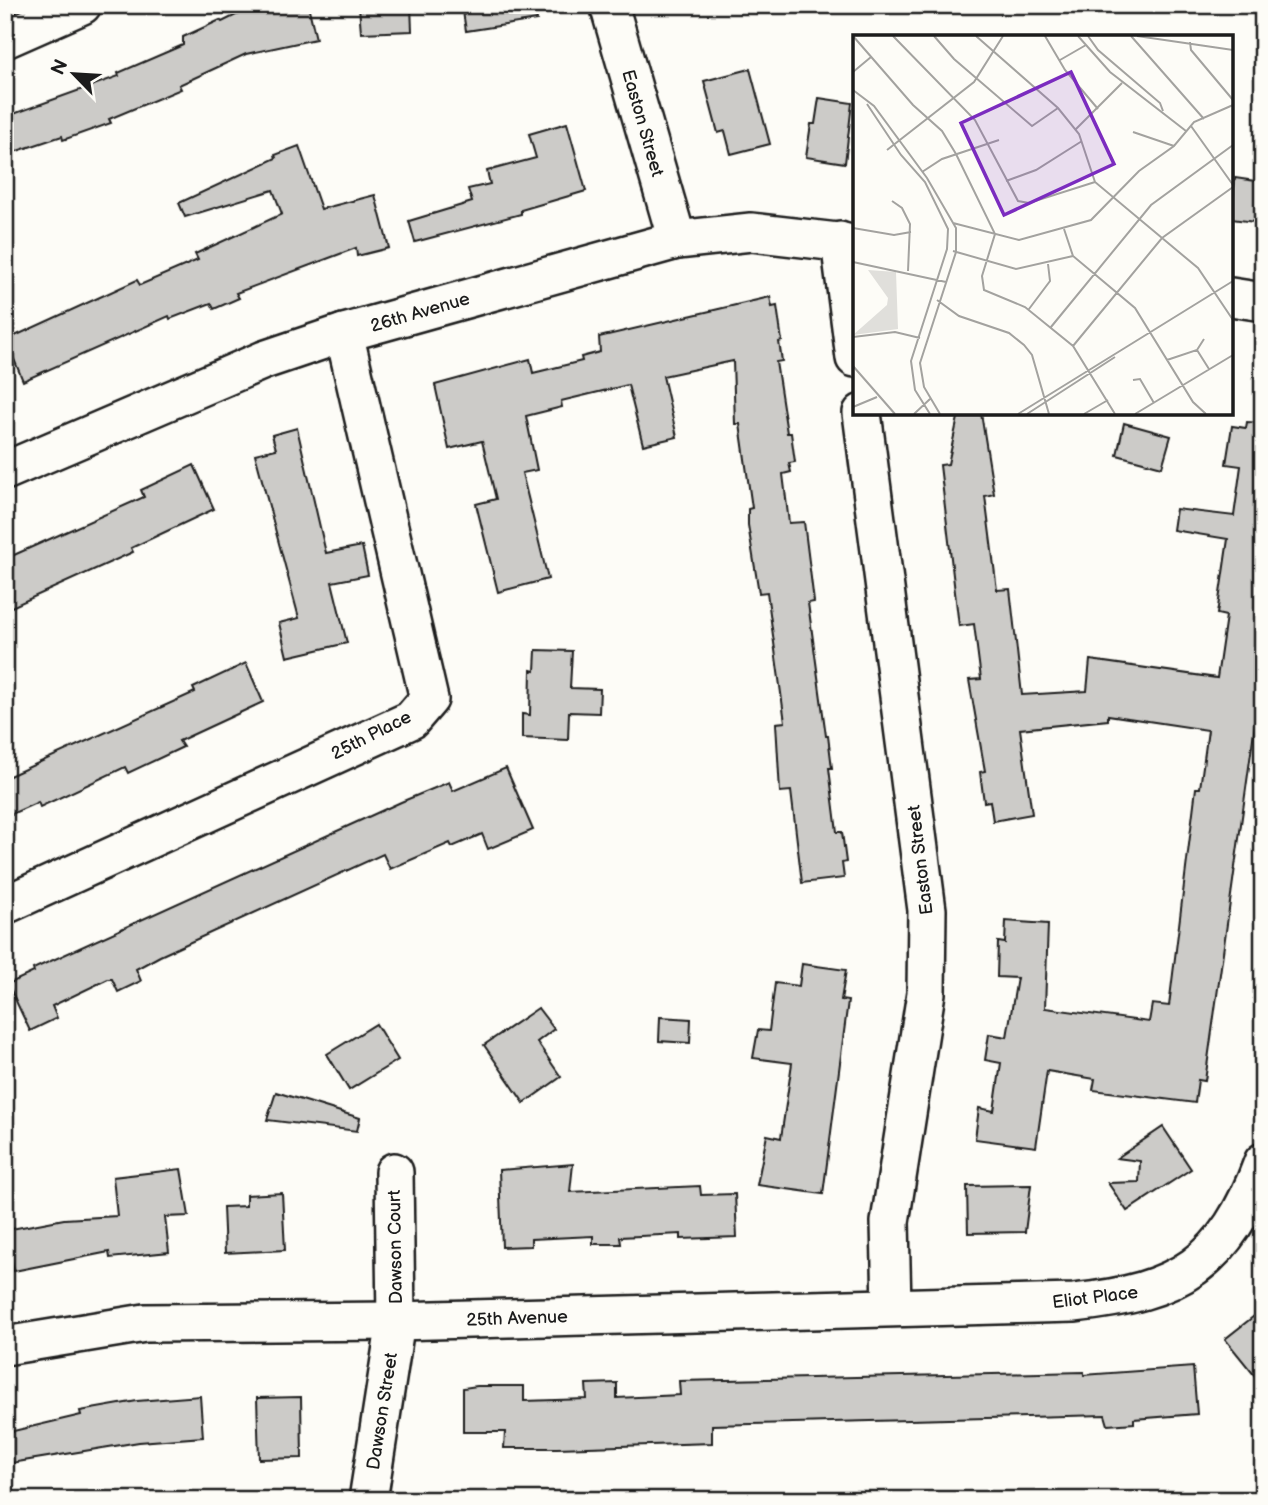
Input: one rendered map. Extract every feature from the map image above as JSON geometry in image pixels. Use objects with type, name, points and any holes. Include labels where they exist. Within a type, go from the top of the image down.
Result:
[{"type":"street","points":[[5,39],[82,5]]},
{"type":"street","name":"Easton Street","points":[[609,5],[677,240]]},
{"type":"street","name":"26th Avenue","points":[[5,471],[264,360],[344,333],[677,240],[751,232],[847,242]]},
{"type":"street","points":[[847,242],[853,329]]},
{"type":"street","points":[[1233,298],[1263,302]]},
{"type":"street","name":"25th Place","points":[[5,905],[411,720],[429,699],[344,333]]},
{"type":"street","name":"Easton Street","points":[[862,415],[927,910],[926,993],[890,1222],[892,1307]]},
{"type":"street","name":"Eliot Place","points":[[1030,1304],[1074,1303],[1143,1293],[1188,1272],[1222,1244],[1248,1204],[1263,1162]]},
{"type":"street","name":"Dawson Court","points":[[394,1172],[397,1321]]},
{"type":"street","name":"25th Avenue","points":[[5,1346],[145,1323],[397,1321],[1030,1304]]},
{"type":"street","name":"Dawson Street","points":[[368,1500],[397,1321]]},
{"type":"building","points":[[278,5],[308,5],[316,39],[246,54],[179,85],[181,89],[109,119],[111,123],[63,140],[62,136],[5,155],[5,117],[119,76],[118,73],[183,45],[183,37],[220,20],[222,22],[236,15]]},
{"type":"building","points":[[359,5],[411,5],[412,31],[361,33]]},
{"type":"building","points":[[462,5],[535,5],[537,20],[466,31]]},
{"type":"building","points":[[750,69],[770,144],[731,154],[725,131],[718,133],[704,81]]},
{"type":"building","points":[[819,98],[852,103],[845,163],[806,157],[811,124],[815,124]]},
{"type":"building","points":[[567,123],[586,191],[521,210],[521,214],[415,242],[409,221],[472,202],[468,189],[490,184],[487,171],[536,158],[529,134]]},
{"type":"building","points":[[299,146],[321,209],[375,195],[389,248],[357,256],[356,248],[236,293],[239,298],[214,309],[211,303],[170,319],[169,316],[23,381],[6,340],[137,280],[140,285],[198,260],[195,254],[282,214],[273,190],[185,217],[179,203],[276,158],[275,155]]},
{"type":"building","points":[[1235,178],[1263,182],[1263,223],[1233,219]]},
{"type":"building","points":[[770,297],[772,307],[777,306],[782,361],[776,362],[787,433],[791,433],[795,462],[789,463],[791,472],[783,474],[789,523],[804,522],[814,602],[808,603],[828,736],[837,832],[842,832],[846,862],[842,863],[844,878],[802,883],[791,791],[780,792],[776,723],[785,722],[767,592],[759,593],[748,525],[748,509],[752,508],[740,424],[735,424],[733,361],[663,376],[677,437],[643,445],[628,385],[561,401],[562,407],[526,416],[537,470],[522,473],[548,579],[498,592],[476,504],[496,499],[482,441],[449,449],[435,385],[530,359],[533,373],[582,361],[581,357],[600,352],[599,337]]},
{"type":"building","points":[[959,415],[981,415],[994,494],[985,496],[997,590],[1010,589],[1022,695],[1087,691],[1090,660],[1217,678],[1226,616],[1217,614],[1228,539],[1173,530],[1176,509],[1234,516],[1241,466],[1226,464],[1232,426],[1246,428],[1247,422],[1263,423],[1263,667],[1205,1081],[1198,1080],[1195,1103],[1093,1090],[1095,1079],[1047,1071],[1036,1147],[975,1139],[979,1108],[994,1111],[1001,1063],[985,1060],[989,1034],[1007,1037],[1017,978],[997,977],[998,942],[1005,943],[1006,921],[1048,924],[1045,1008],[1149,1022],[1152,1004],[1169,1006],[1196,788],[1200,788],[1208,730],[1108,715],[1108,720],[1020,729],[1032,814],[993,821],[990,801],[984,802],[980,772],[985,771],[969,680],[981,679],[974,624],[959,626],[940,465],[948,464]]},
{"type":"building","points":[[1124,423],[1171,436],[1162,467],[1117,455]]},
{"type":"building","points":[[297,428],[326,553],[362,546],[368,575],[332,582],[347,643],[287,657],[279,623],[299,618],[255,454],[276,449],[272,435]]},
{"type":"building","points":[[194,465],[214,509],[131,548],[133,552],[5,610],[5,559],[144,497],[141,490]]},
{"type":"building","points":[[536,650],[572,651],[570,688],[600,689],[599,713],[569,712],[568,740],[522,738],[522,714],[530,715],[531,670],[535,671]]},
{"type":"building","points":[[246,663],[263,702],[179,741],[183,747],[128,773],[125,767],[40,807],[38,802],[5,817],[5,778],[195,692],[193,688]]},
{"type":"building","points":[[506,768],[533,830],[488,849],[482,834],[452,847],[450,843],[390,869],[383,854],[160,956],[136,969],[141,981],[118,992],[112,979],[108,979],[52,1006],[57,1018],[30,1031],[8,984],[34,972],[33,969],[401,802],[449,782],[453,791]]},
{"type":"building","points":[[802,964],[846,970],[841,1000],[848,1001],[823,1194],[757,1185],[767,1135],[781,1138],[792,1063],[753,1058],[758,1030],[769,1031],[775,983],[799,986]]},
{"type":"building","points":[[538,1008],[554,1029],[537,1042],[561,1077],[524,1103],[484,1045]]},
{"type":"building","points":[[660,1017],[691,1019],[690,1043],[659,1041]]},
{"type":"building","points":[[376,1024],[398,1060],[349,1090],[327,1054]]},
{"type":"building","points":[[276,1092],[360,1118],[357,1131],[267,1120]]},
{"type":"building","points":[[1163,1127],[1191,1169],[1127,1211],[1108,1183],[1139,1182],[1140,1161],[1117,1158]]},
{"type":"building","points":[[573,1164],[570,1192],[700,1186],[701,1195],[735,1194],[737,1237],[681,1239],[681,1234],[620,1237],[621,1244],[593,1244],[593,1236],[531,1239],[531,1246],[502,1247],[499,1170]]},
{"type":"building","points":[[181,1169],[189,1216],[165,1217],[169,1252],[110,1258],[109,1252],[14,1271],[6,1230],[64,1219],[117,1216],[113,1177]]},
{"type":"building","points":[[1031,1185],[1025,1232],[968,1233],[967,1186]]},
{"type":"building","points":[[282,1193],[285,1250],[225,1253],[223,1207],[246,1206],[246,1195]]},
{"type":"building","points":[[1263,1309],[1263,1386],[1225,1339]]},
{"type":"building","points":[[1193,1367],[1197,1414],[1134,1419],[1134,1423],[1108,1425],[1105,1415],[712,1425],[712,1443],[557,1448],[504,1448],[505,1432],[463,1432],[463,1388],[477,1386],[524,1386],[524,1401],[587,1399],[586,1384],[617,1383],[617,1398],[680,1395],[679,1381],[1084,1372],[1084,1375]]},
{"type":"building","points":[[200,1396],[203,1437],[139,1442],[5,1464],[5,1433],[81,1415],[80,1411],[137,1401]]},
{"type":"building","points":[[301,1397],[302,1458],[259,1459],[257,1398]]}]
